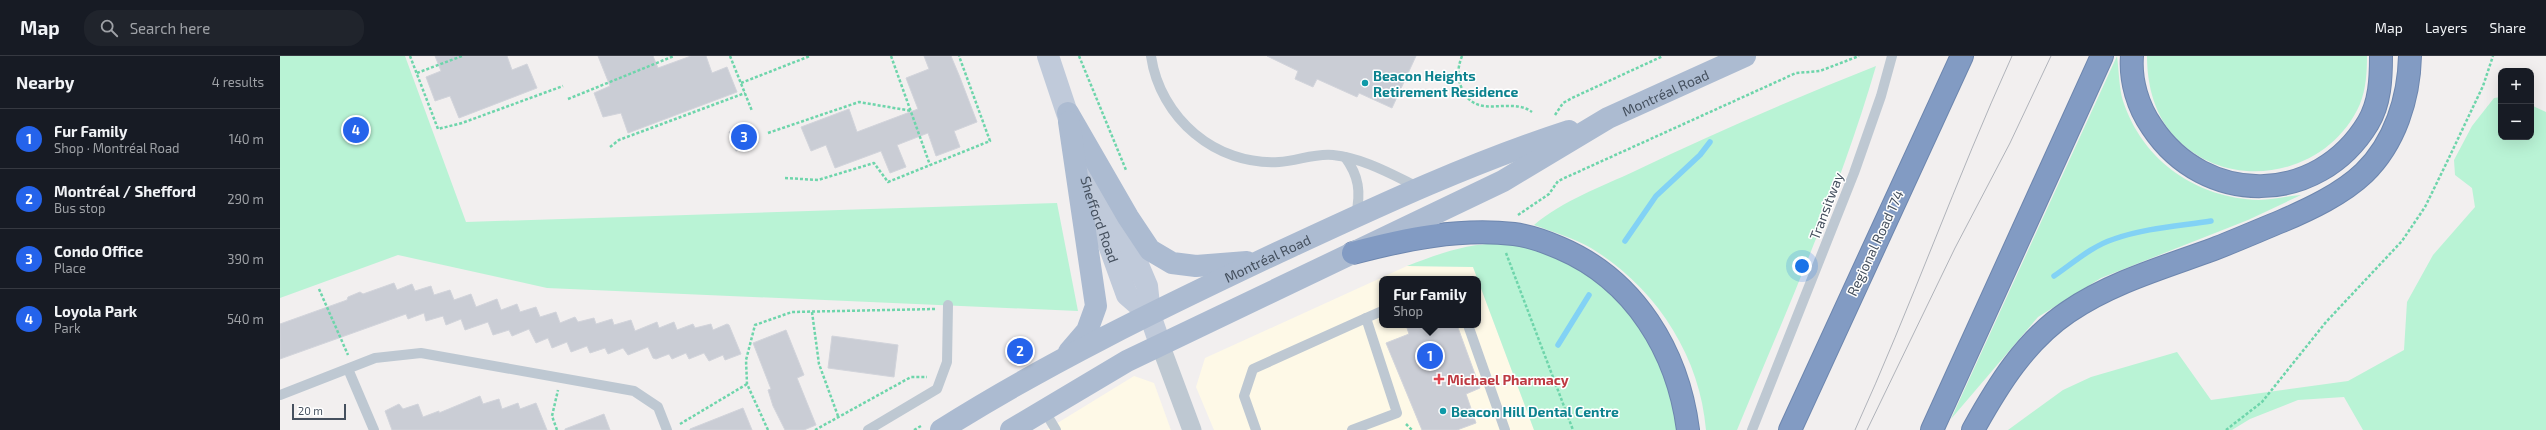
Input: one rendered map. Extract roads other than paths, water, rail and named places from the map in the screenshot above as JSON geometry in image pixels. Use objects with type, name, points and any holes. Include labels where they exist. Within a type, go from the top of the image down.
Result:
[{"type":"highway","name":"Regional Road 174","points":[[1790,430],[1962,56]]},
{"type":"highway","points":[[1932,430],[2102,56]]},
{"type":"highway","points":[[2132,56],[2134,88],[2145,117],[2162,142],[2184,163],[2210,178],[2243,187],[2275,186],[2306,178],[2331,163],[2352,145],[2368,123],[2377,100],[2381,77],[2381,56]]},
{"type":"highway","points":[[1973,430],[2020,357],[2042,332],[2069,312],[2126,281],[2214,248],[2302,212],[2335,194],[2364,173],[2382,151],[2394,129],[2403,107],[2410,56]]},
{"type":"highway","points":[[1352,253],[1410,239],[1445,234],[1478,232],[1525,236],[1573,254],[1605,273],[1632,298],[1655,330],[1673,368],[1686,412],[1688,430]]},
{"type":"main road","name":"Montréal Road","points":[[941,430],[992,398],[1062,360],[1262,260],[1418,188],[1543,139],[1608,118],[1745,56]]},
{"type":"main road","points":[[1068,113],[1128,217],[1150,250],[1172,263],[1196,266],[1262,260]]},
{"type":"main road","points":[[1062,360],[1087,331],[1096,306],[1068,113]]},
{"type":"main road","name":"Montréal Road","points":[[1011,430],[1127,360],[1503,181],[1608,118]]},
{"type":"street","name":"Shefford Road","points":[[1048,56],[1068,113],[1108,194],[1147,286],[1150,315],[1192,430]]},
{"type":"lane","points":[[1152,56],[1159,85],[1170,106],[1184,124],[1217,149],[1237,158],[1258,162],[1278,162],[1331,155],[1345,157],[1378,169],[1418,188]]},
{"type":"lane","name":"Transitway","points":[[1752,430],[1852,180],[1881,96],[1892,56]]},
{"type":"lane","points":[[1345,157],[1353,169],[1360,191],[1356,217]]},
{"type":"lane","points":[[868,430],[937,389],[947,362],[948,308]]},
{"type":"lane","points":[[1256,430],[1244,396],[1253,369],[1379,312]]},
{"type":"lane","points":[[1352,430],[1396,412],[1366,318]]},
{"type":"lane","points":[[1469,328],[1505,430]]},
{"type":"lane","points":[[280,395],[375,358],[421,353],[634,391],[658,407],[671,428]]},
{"type":"lane","points":[[350,368],[374,430]]},
{"type":"lane","points":[[1044,410],[1056,430]]},
{"type":"waterway","points":[[1625,241],[1656,196],[1700,155],[1710,142]]},
{"type":"waterway","points":[[2054,276],[2090,250],[2114,239],[2150,230],[2211,221]]},
{"type":"waterway","points":[[1558,345],[1589,295]]},
{"type":"tram line","points":[[1855,430],[1876,384],[1991,102],[2012,56]]},
{"type":"tram line","points":[[1867,430],[1955,248],[2010,143],[2051,56]]},
{"type":"place","name":"Beacon Heights Retirement Residence","points":[[1365,83]]},
{"type":"place","name":"Loyola Park","points":[[356,130]]},
{"type":"place","name":"Condo Office","points":[[744,137]]},
{"type":"place","name":"Montréal / Shefford","points":[[1020,351]]},
{"type":"place","name":"Fur Family","points":[[1430,356]]},
{"type":"place","name":"Michael Pharmacy","points":[[1439,379]]},
{"type":"place","name":"Beacon Hill Dental Centre","points":[[1443,411]]}]
